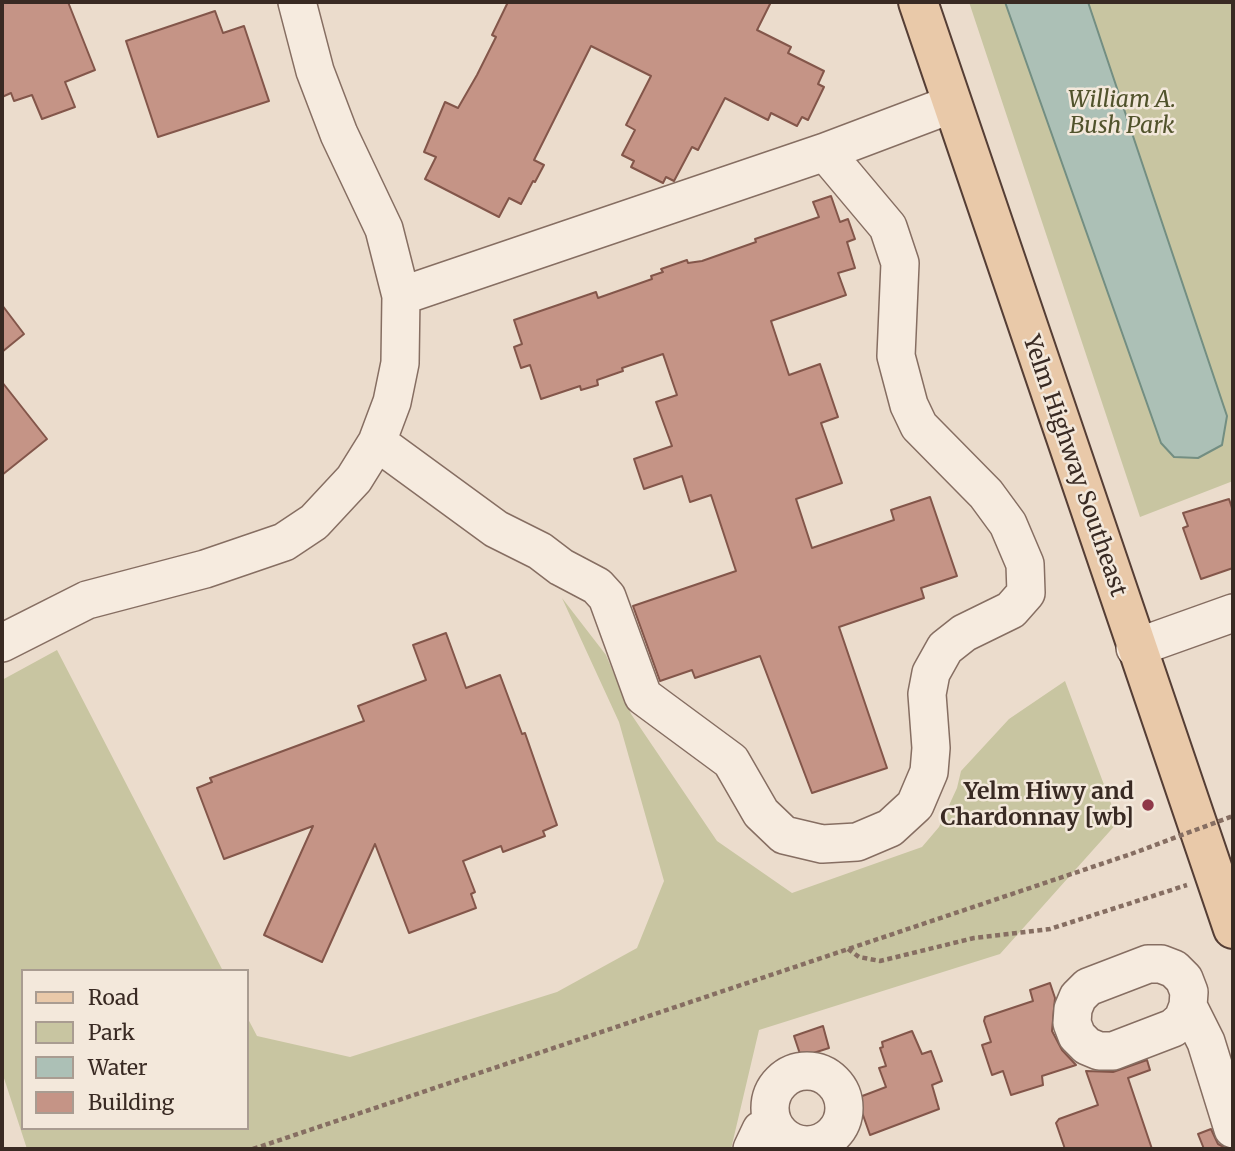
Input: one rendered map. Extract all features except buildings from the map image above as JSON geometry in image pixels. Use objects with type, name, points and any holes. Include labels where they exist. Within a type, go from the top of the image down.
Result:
[{"type":"main road","name":"Yelm Highway Southeast","points":[[918,2],[1135,648],[1233,929]]},
{"type":"street","points":[[2,643],[87,600],[205,569],[284,542],[314,522],[354,478],[377,442],[392,402],[400,363],[401,296],[384,229],[339,134],[315,71],[297,2]]},
{"type":"street","points":[[401,296],[825,152],[952,104]]},
{"type":"street","points":[[377,442],[496,529],[597,586],[607,597],[643,696],[731,761],[761,813],[784,835],[822,844],[857,842],[890,828],[915,805],[929,772],[931,748],[927,694],[931,673],[946,648],[964,633],[1011,610],[1026,593],[1024,564],[1008,524],[986,495],[919,426],[909,405],[896,356],[900,262],[888,227],[825,152]]},
{"type":"street","points":[[1135,648],[1233,613]]},
{"type":"street","points":[[1188,1006],[1206,1042],[1233,1129]]},
{"type":"path","points":[[253,1149],[1131,854],[1233,816]]},
{"type":"path","points":[[847,949],[859,957],[880,961],[974,938],[1050,929],[1175,891]]},
{"type":"green space","name":"William A. Bush Park","points":[[969,2],[1233,2],[1233,481],[1140,517]]},
{"type":"green space","points":[[562,598],[606,655],[631,714],[717,841],[792,893],[922,847],[939,827],[957,788],[961,771],[1009,719],[1065,681],[1118,822],[1000,954],[759,1030],[731,1149],[27,1149],[2,1072],[2,680],[57,650],[222,969],[21,969],[21,1130],[248,1130],[248,1019],[257,1036],[350,1057],[557,992],[637,948],[664,881],[619,722]]},
{"type":"water","points":[[1005,2],[1088,2],[1227,416],[1222,445],[1198,458],[1174,457],[1161,443]]},
{"type":"place","name":"Yelm Hiwy and Chardonnay [wb]","points":[[1148,805]]}]
